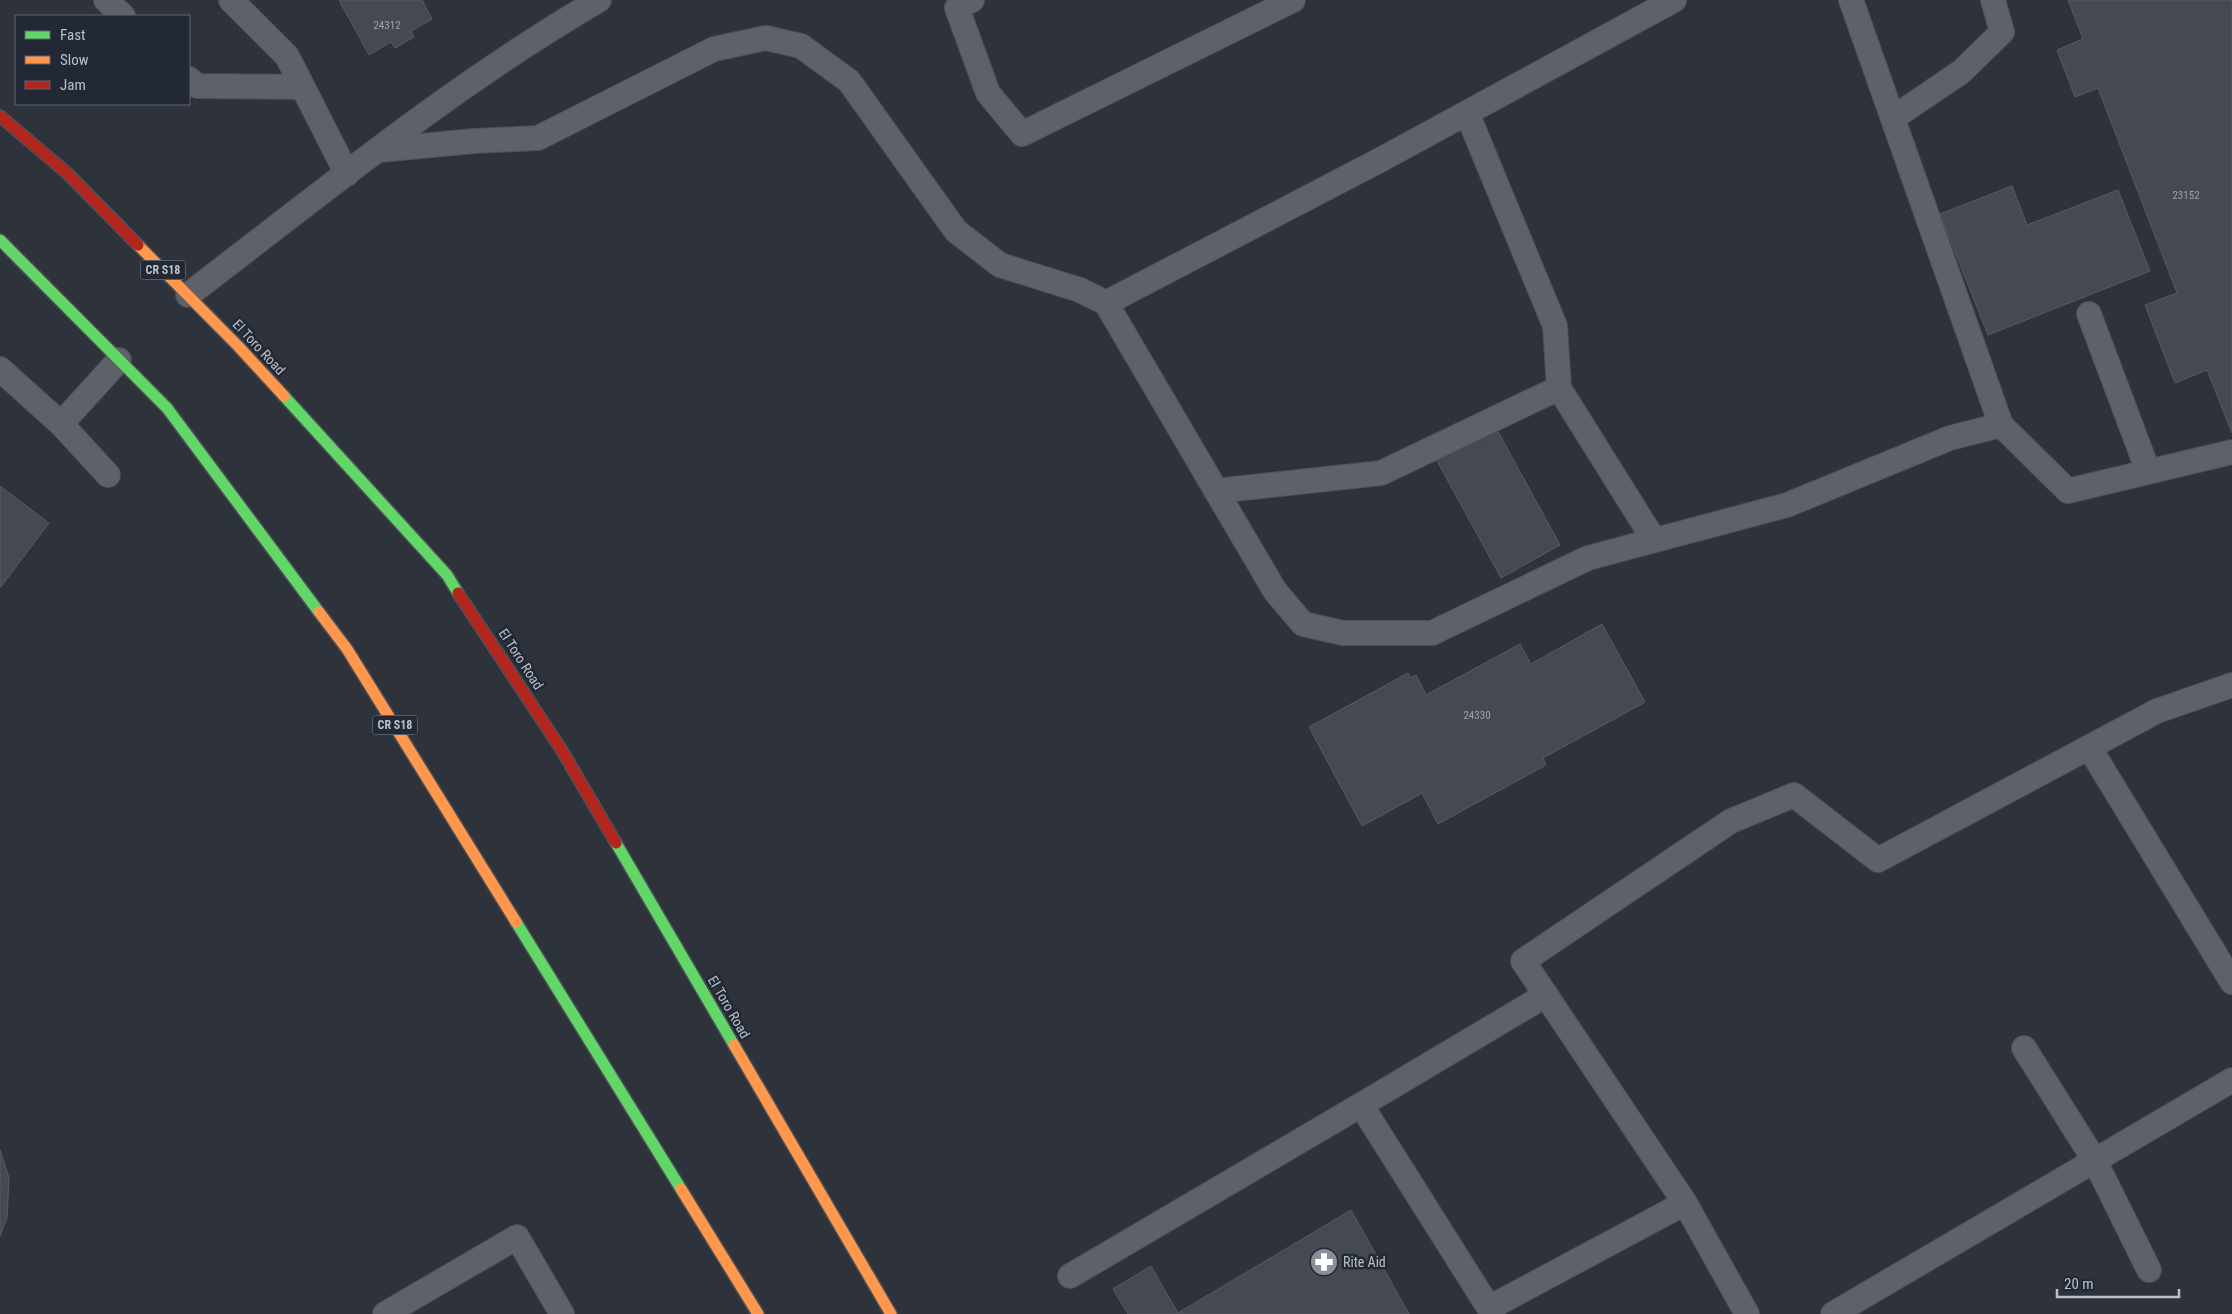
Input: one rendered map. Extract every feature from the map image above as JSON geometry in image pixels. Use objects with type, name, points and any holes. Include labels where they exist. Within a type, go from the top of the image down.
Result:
[{"type":"main road","name":"El Toro Road","points":[[0,116],[66,173],[188,295],[318,432],[447,575],[561,749],[891,1314]]},
{"type":"main road","name":"CR S18","points":[[0,240],[167,408],[347,649],[758,1314]]},
{"type":"lane","points":[[106,0],[122,15]]},
{"type":"lane","points":[[231,0],[288,56],[347,174]]},
{"type":"lane","points":[[188,295],[422,117],[541,34],[599,0]]},
{"type":"lane","points":[[972,0],[957,8],[988,92],[1022,134],[1293,0]]},
{"type":"lane","points":[[1106,303],[1467,113],[1674,0]]},
{"type":"lane","points":[[1851,0],[2000,425],[2068,491],[2232,452]]},
{"type":"lane","points":[[1893,118],[1961,72],[2002,32],[1992,0]]},
{"type":"lane","points":[[379,150],[474,141],[538,138],[714,49],[766,38],[802,46],[849,81],[956,231],[1000,265],[1080,290],[1106,303],[1275,592],[1303,624],[1343,633],[1432,633],[1588,558],[1788,505],[1950,438],[2000,425]]},
{"type":"lane","points":[[190,80],[197,86],[303,87]]},
{"type":"lane","points":[[1467,113],[1555,326],[1559,388],[1654,540]]},
{"type":"lane","points":[[2089,314],[2148,471]]},
{"type":"lane","points":[[61,424],[119,360]]},
{"type":"lane","points":[[0,369],[61,424],[108,475]]},
{"type":"lane","points":[[1216,491],[1381,473],[1559,388]]},
{"type":"lane","points":[[1747,1314],[1685,1203],[1523,961],[1731,821],[1794,795],[1878,860],[2157,711],[2232,685]]},
{"type":"lane","points":[[2089,747],[2232,982]]},
{"type":"lane","points":[[1070,1276],[1546,995]]},
{"type":"lane","points":[[2024,1048],[2095,1161],[2149,1270]]},
{"type":"lane","points":[[1833,1314],[2232,1080]]},
{"type":"lane","points":[[1361,1105],[1489,1308],[1685,1203]]},
{"type":"lane","points":[[385,1314],[517,1237],[562,1314]]},
{"type":"building","points":[[339,0],[422,0],[432,19],[411,31],[414,37],[395,48],[391,42],[369,55]]},
{"type":"building","points":[[2068,0],[2232,0],[2232,433],[2207,370],[2175,383],[2145,305],[2177,293],[2098,88],[2075,97],[2057,50],[2083,39]]},
{"type":"building","points":[[2012,186],[2027,225],[2118,190],[2150,271],[1988,335],[1940,214]]},
{"type":"building","points":[[1495,426],[1560,545],[1501,578],[1436,459]]},
{"type":"building","points":[[0,486],[49,523],[0,588]]},
{"type":"building","points":[[1602,624],[1645,702],[1543,758],[1546,765],[1438,824],[1422,793],[1362,826],[1309,727],[1408,673],[1410,678],[1416,675],[1426,695],[1520,644],[1531,664]]},
{"type":"building","points":[[0,1150],[9,1178],[7,1218],[0,1236]]},
{"type":"building","name":"Rite Aid","points":[[1351,1210],[1409,1314],[1128,1314],[1113,1289],[1151,1266],[1178,1313]]},
{"type":"traffic: fast","points":[[0,240],[167,408],[319,612]]},
{"type":"traffic: fast","points":[[284,396],[447,575],[458,593]]},
{"type":"traffic: fast","points":[[616,843],[734,1045]]},
{"type":"traffic: fast","points":[[516,922],[681,1189]]},
{"type":"traffic: slow","points":[[138,245],[238,346],[284,396]]},
{"type":"traffic: slow","points":[[319,612],[347,649],[516,922]]},
{"type":"traffic: slow","points":[[734,1045],[891,1314]]},
{"type":"traffic: slow","points":[[681,1189],[758,1314]]},
{"type":"traffic: jam","points":[[0,116],[67,173],[138,245]]},
{"type":"traffic: jam","points":[[458,593],[561,749],[616,843]]},
{"type":"place","name":"Rite Aid","points":[[1324,1262]]}]
